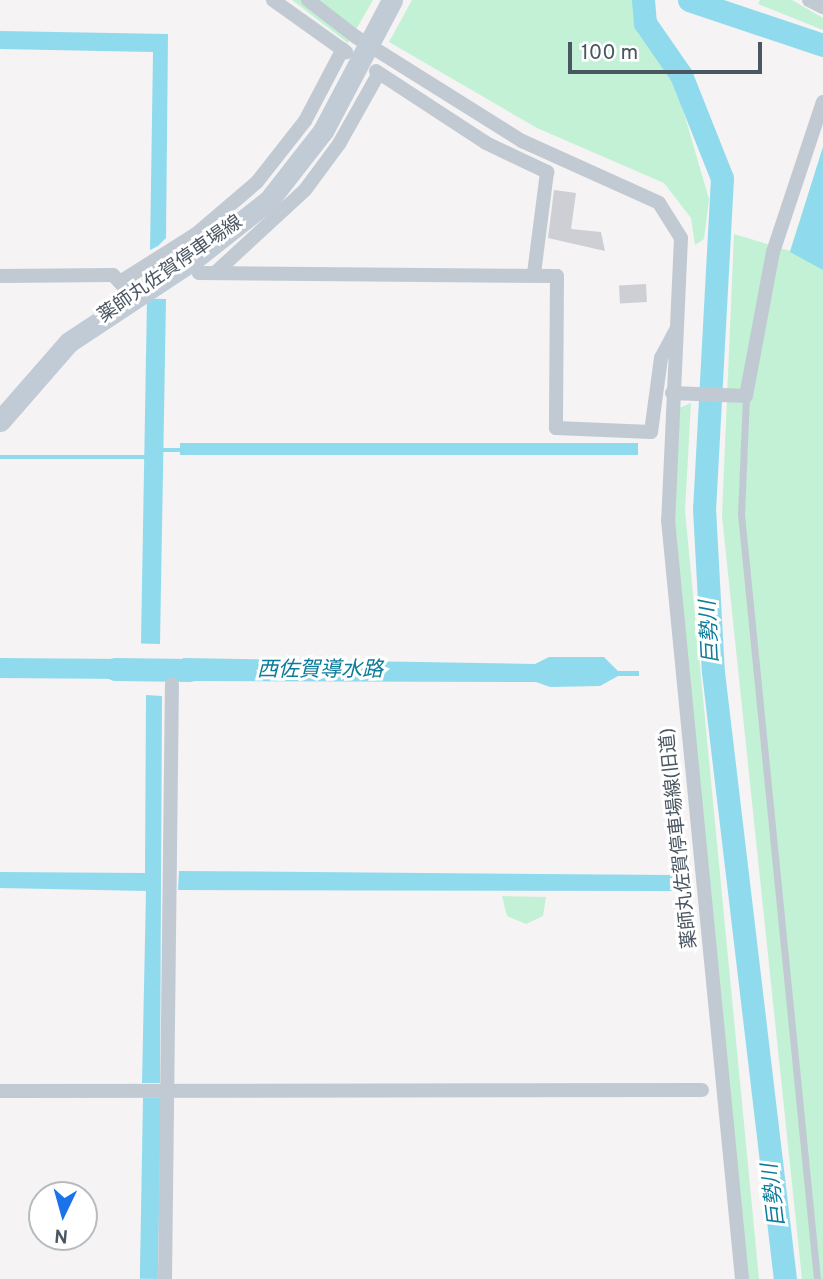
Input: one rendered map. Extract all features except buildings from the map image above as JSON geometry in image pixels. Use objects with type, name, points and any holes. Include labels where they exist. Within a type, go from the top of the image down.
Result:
[{"type":"main road","name":"薬師丸佐賀停車場線","points":[[0,421],[69,342],[126,289],[192,260],[269,200],[302,163],[392,0]]},
{"type":"street","points":[[0,276],[113,275],[126,289],[197,234],[257,182],[305,121],[344,51],[274,0]]},
{"type":"street","name":"薬師丸佐賀停車場線(旧道)","points":[[308,0],[522,141],[659,204],[681,238],[672,393],[671,563],[742,1279]]},
{"type":"street","points":[[809,0],[823,7]]},
{"type":"street","points":[[215,273],[305,190],[340,144],[377,72],[486,143],[547,172],[534,274]]},
{"type":"street","points":[[672,393],[746,396],[774,252],[823,102]]},
{"type":"street","points":[[192,260],[199,273],[557,276],[556,428],[651,432],[661,358],[676,330]]},
{"type":"street","points":[[165,1279],[157,1090],[170,880],[172,684]]},
{"type":"street","points":[[0,1091],[702,1090]]},
{"type":"lane","points":[[746,396],[741,514],[817,1279]]},
{"type":"green space","points":[[292,0],[373,0],[348,43]]},
{"type":"green space","points":[[412,0],[632,0],[638,33],[674,79],[709,199],[704,239],[695,245],[691,218],[664,183],[537,128],[389,42]]},
{"type":"green space","points":[[760,0],[792,0],[823,18],[823,30],[758,4]]},
{"type":"green space","points":[[823,147],[823,1279],[802,1279],[722,516],[734,234],[790,251]]},
{"type":"green space","points":[[691,403],[685,511],[759,1279],[747,1279],[677,584],[672,488],[677,409]]},
{"type":"green space","points":[[502,896],[546,897],[543,916],[526,924],[507,916]]},
{"type":"water","points":[[0,31],[168,34],[166,238],[158,246],[150,250],[153,52],[0,49]]},
{"type":"water","points":[[823,147],[823,270],[790,252]]},
{"type":"water","points":[[147,299],[166,299],[160,644],[141,644]]},
{"type":"water","points":[[180,443],[638,443],[638,455],[180,455]]},
{"type":"water","points":[[549,657],[604,657],[618,671],[639,671],[639,676],[618,676],[600,686],[550,687],[536,682],[182,681],[182,673],[161,673],[161,665],[182,665],[183,658],[535,664]]},
{"type":"water","points":[[0,658],[126,659],[126,666],[147,666],[146,673],[126,673],[126,679],[0,678]]},
{"type":"water","points":[[146,695],[162,696],[160,1083],[142,1083],[146,891],[0,888],[0,872],[145,873]]},
{"type":"water","points":[[179,871],[672,875],[672,891],[178,890]]},
{"type":"water","points":[[143,1098],[161,1098],[158,1279],[140,1279]]},
{"type":"waterway","name":"巨勢川","points":[[643,0],[645,23],[681,75],[722,178],[704,508],[713,672],[785,1279]]},
{"type":"waterway","points":[[689,0],[823,45]]},
{"type":"waterway","points":[[159,450],[183,450]]},
{"type":"waterway","points":[[0,457],[148,457]]},
{"type":"waterway","name":"西佐賀導水路","points":[[115,669],[189,670]]}]
